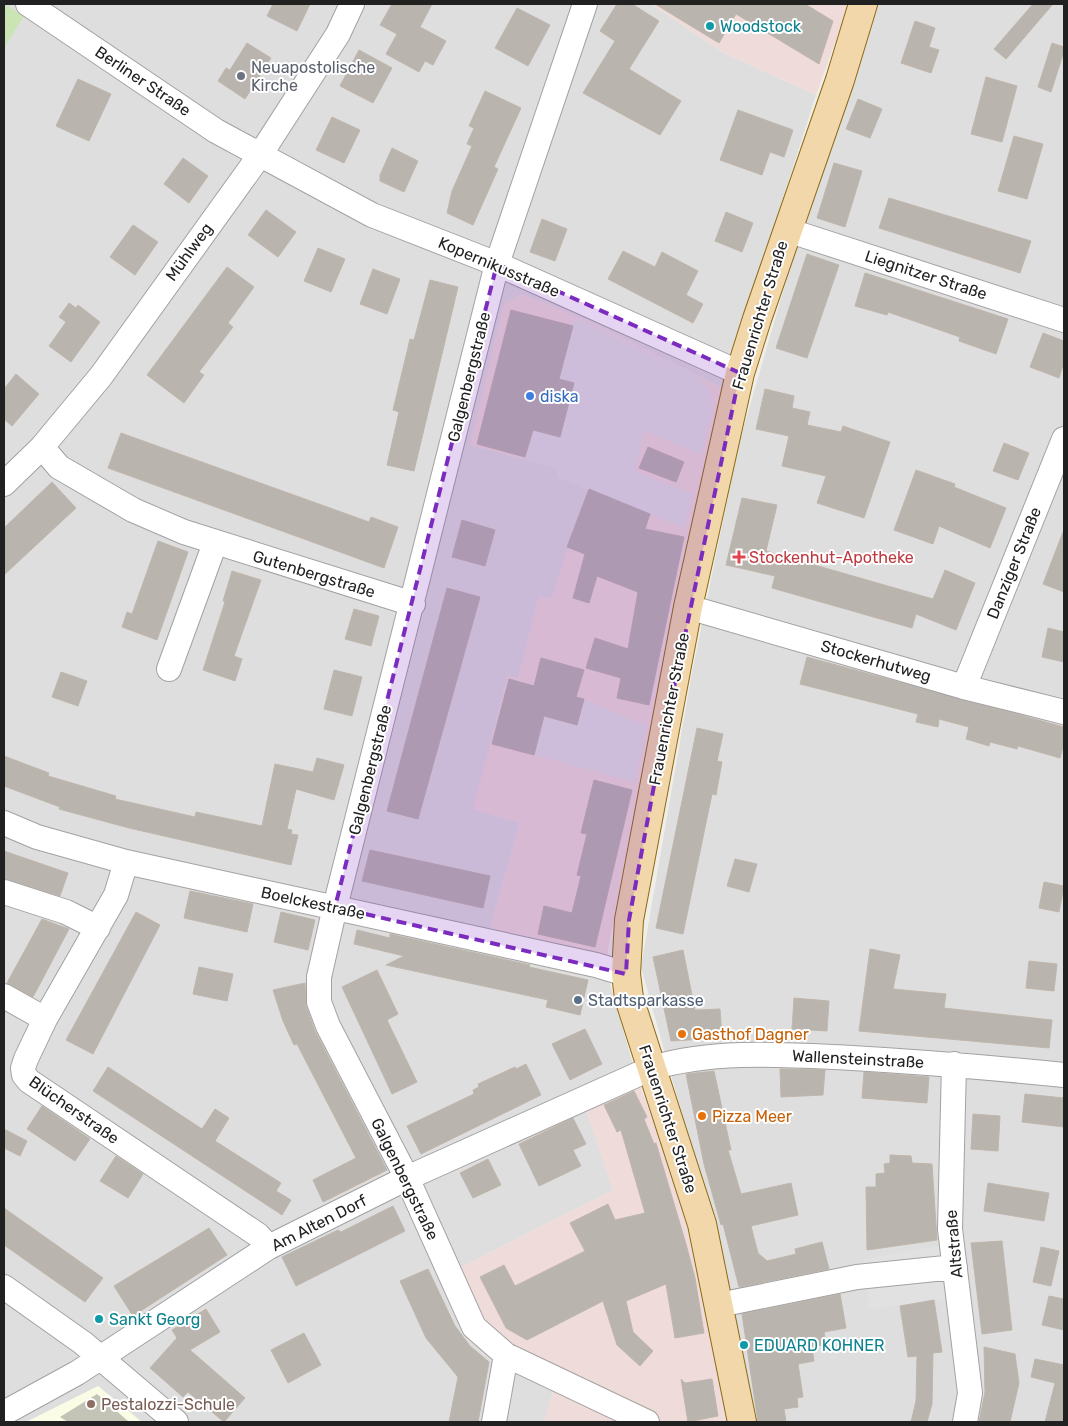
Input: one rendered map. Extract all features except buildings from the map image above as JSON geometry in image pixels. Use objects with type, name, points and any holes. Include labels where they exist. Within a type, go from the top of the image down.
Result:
[{"type":"main road","name":"Frauenrichter Straße","points":[[742,1422],[702,1224],[629,998],[626,974],[629,920],[688,607],[740,373],[787,230],[840,80],[863,4]]},
{"type":"street","name":"Berliner Straße","points":[[28,4],[216,131],[260,155]]},
{"type":"street","name":"Mühlweg","points":[[4,484],[42,446],[101,376],[260,155],[338,34],[352,4]]},
{"type":"street","name":"Galgenbergstraße","points":[[585,4],[497,264],[413,604],[335,907],[319,977],[319,1002],[328,1026],[407,1178],[474,1327],[506,1355],[647,1422]]},
{"type":"street","name":"Kopernikusstraße","points":[[260,155],[372,215],[497,264],[740,373]]},
{"type":"street","name":"Liegnitzer Straße","points":[[787,230],[1064,320]]},
{"type":"street","name":"Danziger Straße","points":[[964,687],[1064,439]]},
{"type":"street","name":"Gutenbergstraße","points":[[42,446],[59,467],[133,510],[214,543],[413,604]]},
{"type":"street","points":[[169,670],[214,543]]},
{"type":"street","name":"Stockerhutweg","points":[[688,607],[964,687],[1064,712]]},
{"type":"street","name":"Boelckestraße","points":[[4,824],[37,837],[126,862],[596,965],[626,974]]},
{"type":"street","name":"Blücherstraße","points":[[126,862],[116,896],[45,1019],[23,1068],[28,1081],[258,1235],[269,1247]]},
{"type":"street","points":[[4,892],[66,912],[98,928]]},
{"type":"street","points":[[4,996],[45,1019]]},
{"type":"street","name":"Wallensteinstraße","points":[[652,1068],[677,1060],[742,1056],[806,1056],[954,1064],[1064,1074]]},
{"type":"street","name":"Altstraße","points":[[954,1064],[950,1229],[970,1393],[965,1422]]},
{"type":"street","name":"Am Alten Dorf","points":[[4,1413],[101,1358],[269,1247],[407,1178],[652,1068]]},
{"type":"street","points":[[719,1305],[857,1278],[955,1267]]},
{"type":"street","points":[[4,1287],[68,1332],[176,1422]]},
{"type":"street","points":[[494,1422],[506,1355]]},
{"type":"highlighted area","points":[[497,264],[740,373],[659,759],[629,920],[626,974],[335,907]]},
{"type":"shaded area","points":[[4,4],[651,4],[724,53],[816,95],[722,388],[584,319],[471,445],[558,468],[557,477],[589,489],[551,599],[539,597],[518,679],[508,676],[474,809],[520,823],[486,942],[605,967],[636,1075],[583,1100],[613,1190],[450,1273],[557,1379],[544,1422],[4,1422]]},
{"type":"shaded area","points":[[651,4],[849,4],[816,95],[724,53]]},
{"type":"shaded area","points":[[875,4],[1064,4],[1064,1422],[755,1422],[744,1357],[711,1218],[641,967],[691,678],[738,447],[802,226]]},
{"type":"shaded area","points":[[523,294],[584,319],[722,388],[622,874],[605,967],[486,942],[520,823],[473,809],[508,676],[518,679],[539,597],[551,599],[588,490],[557,477],[558,468],[470,445],[504,303]]},
{"type":"shaded area","points":[[575,317],[696,376],[710,390],[712,410],[701,454],[644,431],[635,472],[693,494],[684,528],[557,477],[558,468],[525,459],[533,430],[560,436],[574,383],[559,379]]},
{"type":"shaded area","points":[[584,699],[646,726],[635,782],[534,755],[544,716],[577,725]]},
{"type":"shaded area","points":[[636,1075],[676,1182],[691,1238],[727,1422],[544,1422],[557,1379],[506,1355],[450,1273],[613,1190],[583,1100]]},
{"type":"shaded area","points":[[939,1246],[946,1300],[869,1309],[864,1259]]},
{"type":"shaded area","name":"Pestalozzi-Schule","points":[[98,1386],[142,1422],[26,1422]]},
{"type":"shaded area","points":[[97,1394],[129,1422],[68,1422],[60,1417]]},
{"type":"green space","points":[[4,4],[24,16],[4,48]]},
{"type":"place","name":"Woodstock","points":[[710,26]]},
{"type":"place","name":"Neuapostolische Kirche","points":[[241,76]]},
{"type":"place","name":"diska","points":[[530,396]]},
{"type":"place","name":"Stockenhut-Apotheke","points":[[739,557]]},
{"type":"place","name":"Stadtsparkasse","points":[[578,1000]]},
{"type":"place","name":"Gasthof Dagner","points":[[682,1034]]},
{"type":"place","name":"Pizza Meer","points":[[702,1116]]},
{"type":"place","name":"Sankt Georg","points":[[99,1319]]},
{"type":"place","name":"EDUARD KOHNER","points":[[744,1345]]},
{"type":"place","name":"Pestalozzi-Schule","points":[[91,1404]]}]
